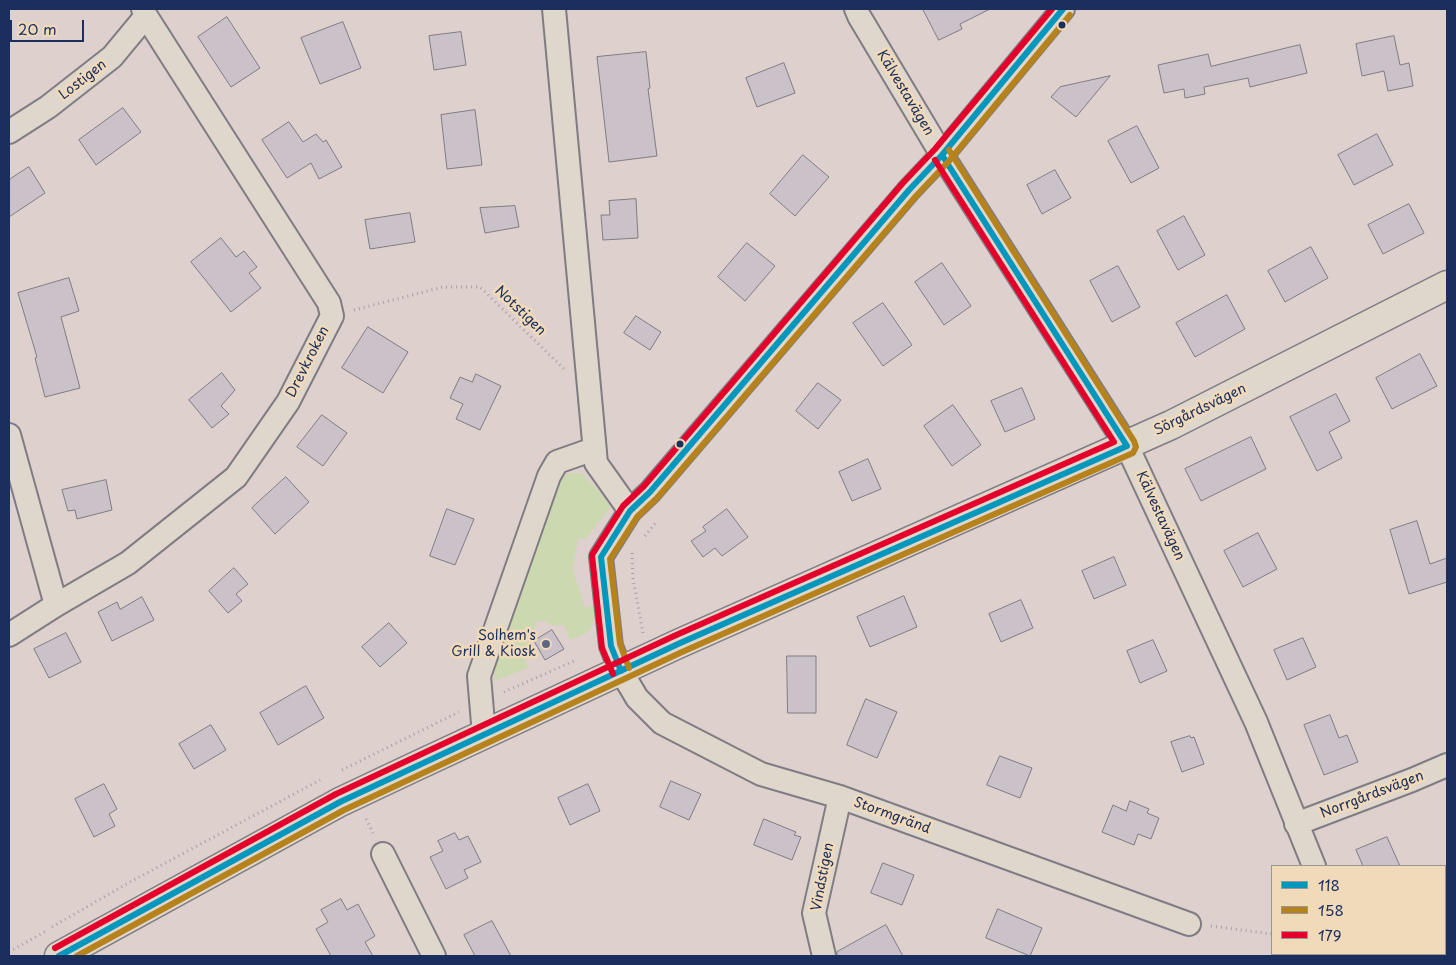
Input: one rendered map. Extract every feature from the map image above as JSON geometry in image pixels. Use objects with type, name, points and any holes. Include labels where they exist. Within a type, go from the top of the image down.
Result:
[{"type":"street","points":[[554,9],[594,450],[596,463],[630,511]]},
{"type":"street","name":"Kälvestavägen","points":[[856,9],[942,155],[1127,446],[1256,722],[1314,865]]},
{"type":"street","name":"Stormgränd","points":[[1063,9],[942,155],[909,190],[650,492],[630,511],[601,557],[611,646],[621,671],[637,698],[662,723],[761,774],[840,797],[1189,924]]},
{"type":"street","name":"Lostigen","points":[[9,132],[48,107],[112,57],[145,12]]},
{"type":"street","name":"Drevkroken","points":[[9,635],[128,563],[236,477],[288,402],[332,316],[329,303],[145,12]]},
{"type":"street","name":"Sörgårdsvägen","points":[[59,956],[340,802],[678,644],[1127,446],[1447,285]]},
{"type":"street","points":[[9,435],[56,605]]},
{"type":"street","points":[[484,735],[479,676],[549,476],[557,462],[594,450]]},
{"type":"street","name":"Norrgårdsvägen","points":[[1296,824],[1447,765]]},
{"type":"street","name":"Vindstigen","points":[[824,956],[814,913],[840,797]]},
{"type":"street","points":[[383,854],[434,956]]},
{"type":"path","name":"Notstigen","points":[[332,316],[443,287],[480,287],[589,394]]},
{"type":"path","points":[[643,539],[659,518]]},
{"type":"path","points":[[637,546],[632,554],[633,578],[644,636]]},
{"type":"path","points":[[1189,924],[1271,934]]},
{"type":"green space","points":[[570,473],[582,473],[606,499],[610,508],[585,539],[578,538],[573,570],[585,608],[593,605],[596,617],[588,632],[570,640],[564,625],[556,626],[540,620],[535,623],[533,642],[524,656],[528,668],[494,681],[495,668],[557,481]]},
{"type":"building","points":[[923,9],[990,9],[960,24],[962,29],[939,40]]},
{"type":"building","points":[[227,17],[260,68],[231,87],[198,37]]},
{"type":"building","points":[[343,22],[361,68],[320,84],[301,38]]},
{"type":"building","points":[[461,32],[466,65],[434,70],[429,36]]},
{"type":"building","points":[[1394,36],[1400,65],[1409,63],[1413,86],[1388,91],[1384,71],[1362,76],[1356,44]]},
{"type":"building","points":[[1300,45],[1307,73],[1250,87],[1248,78],[1204,87],[1205,94],[1185,98],[1184,89],[1164,93],[1158,65],[1208,54],[1211,66]]},
{"type":"building","points":[[646,52],[650,88],[648,89],[657,156],[609,162],[597,57]]},
{"type":"building","points":[[784,63],[795,93],[757,107],[746,78]]},
{"type":"building","points":[[1110,76],[1076,117],[1051,97],[1060,87]]},
{"type":"building","points":[[123,108],[141,132],[96,165],[79,140]]},
{"type":"building","points":[[475,110],[482,165],[447,169],[441,115]]},
{"type":"building","points":[[289,122],[303,142],[316,134],[323,142],[326,140],[342,167],[319,179],[311,163],[287,178],[262,140]]},
{"type":"building","points":[[1137,126],[1159,168],[1131,183],[1108,141]]},
{"type":"building","points":[[1377,134],[1393,165],[1354,185],[1338,155]]},
{"type":"building","points":[[803,155],[829,177],[795,216],[770,194]]},
{"type":"building","points":[[29,167],[45,193],[9,217],[9,180]]},
{"type":"building","points":[[1055,170],[1071,198],[1042,214],[1027,185]]},
{"type":"building","points":[[636,199],[638,238],[603,240],[601,215],[610,215],[609,201]]},
{"type":"building","points":[[1409,204],[1424,233],[1383,254],[1368,225]]},
{"type":"building","points":[[515,206],[519,227],[485,233],[480,208]]},
{"type":"building","points":[[410,213],[415,242],[370,249],[365,220]]},
{"type":"building","points":[[1184,216],[1205,255],[1178,270],[1157,231]]},
{"type":"building","points":[[221,238],[236,257],[244,251],[257,267],[249,273],[261,288],[231,312],[191,262]]},
{"type":"building","points":[[747,243],[775,266],[745,301],[718,277]]},
{"type":"building","points":[[1311,247],[1328,278],[1285,302],[1268,271]]},
{"type":"building","points":[[942,263],[971,306],[944,325],[915,282]]},
{"type":"building","points":[[1118,266],[1140,307],[1112,322],[1090,281]]},
{"type":"building","points":[[69,278],[79,311],[61,317],[80,388],[45,397],[35,358],[37,357],[18,293]]},
{"type":"building","points":[[1227,295],[1245,329],[1195,357],[1176,323]]},
{"type":"building","points":[[883,303],[912,345],[883,366],[853,323]]},
{"type":"building","points":[[636,316],[661,332],[650,350],[624,333]]},
{"type":"building","points":[[368,327],[408,352],[383,393],[342,368]]},
{"type":"building","points":[[1420,354],[1437,386],[1392,409],[1376,378]]},
{"type":"building","points":[[222,373],[235,390],[221,406],[229,414],[212,428],[189,400]]},
{"type":"building","points":[[476,374],[501,386],[480,430],[456,419],[463,404],[450,398],[460,377],[472,382]]},
{"type":"building","points":[[818,383],[841,400],[818,429],[796,411]]},
{"type":"building","points":[[1022,388],[1035,419],[1005,432],[991,401]]},
{"type":"building","points":[[1336,394],[1350,421],[1329,432],[1342,458],[1317,471],[1290,417]]},
{"type":"building","points":[[953,405],[981,445],[952,466],[924,426]]},
{"type":"building","points":[[322,415],[347,433],[323,466],[297,447]]},
{"type":"building","points":[[1251,437],[1266,469],[1201,501],[1185,469]]},
{"type":"building","points":[[868,459],[881,489],[852,501],[839,472]]},
{"type":"building","points":[[286,477],[309,502],[275,534],[252,508]]},
{"type":"building","points":[[106,480],[112,510],[77,519],[75,510],[68,511],[62,490]]},
{"type":"building","points":[[447,509],[474,519],[455,565],[430,556]]},
{"type":"building","points":[[727,509],[748,537],[722,556],[715,548],[703,557],[691,541],[706,531],[703,527]]},
{"type":"building","points":[[1417,521],[1430,564],[1447,558],[1447,582],[1409,594],[1390,530]]},
{"type":"building","points":[[1258,533],[1277,569],[1243,587],[1224,551]]},
{"type":"building","points":[[1114,557],[1126,585],[1094,599],[1082,571]]},
{"type":"building","points":[[234,568],[248,584],[236,594],[242,601],[228,613],[209,591]]},
{"type":"building","points":[[904,596],[917,627],[870,647],[857,617]]},
{"type":"building","points":[[142,597],[154,620],[112,641],[98,612],[117,602],[120,609]]},
{"type":"building","points":[[1021,600],[1033,628],[1001,642],[989,614]]},
{"type":"building","points":[[389,623],[407,643],[380,667],[362,647]]},
{"type":"building","points":[[552,630],[564,649],[545,660],[534,641]]},
{"type":"building","points":[[66,633],[81,662],[49,678],[34,649]]},
{"type":"building","points":[[1303,638],[1316,667],[1287,680],[1274,650]]},
{"type":"building","points":[[1153,640],[1167,671],[1140,683],[1127,651]]},
{"type":"building","points":[[787,656],[816,656],[816,713],[788,713]]},
{"type":"building","points":[[306,686],[324,718],[278,745],[260,713]]},
{"type":"building","points":[[866,699],[897,712],[877,758],[847,745]]},
{"type":"building","points":[[1330,715],[1339,738],[1347,735],[1358,762],[1324,775],[1304,725]]},
{"type":"building","points":[[211,725],[226,750],[194,769],[179,744]]},
{"type":"building","points":[[1190,736],[1191,738],[1194,737],[1204,764],[1182,772],[1171,742]]},
{"type":"building","points":[[1000,756],[1032,768],[1020,798],[987,785]]},
{"type":"building","points":[[671,781],[701,794],[689,820],[660,807]]},
{"type":"building","points":[[104,784],[117,809],[109,814],[115,826],[94,837],[75,799]]},
{"type":"building","points":[[588,784],[600,811],[570,825],[558,798]]},
{"type":"building","points":[[1130,801],[1149,809],[1147,813],[1159,818],[1151,839],[1138,834],[1134,845],[1102,832],[1113,805],[1126,811]]},
{"type":"building","points":[[764,819],[796,832],[794,835],[801,837],[792,860],[754,845]]},
{"type":"building","points":[[455,833],[459,840],[468,836],[481,862],[464,870],[468,878],[446,889],[430,857],[443,851],[438,841]]},
{"type":"building","points":[[1387,837],[1400,865],[1363,865],[1356,850]]},
{"type":"building","points":[[883,863],[914,875],[902,905],[871,893]]},
{"type":"building","points":[[341,899],[347,910],[358,904],[375,936],[365,942],[373,956],[331,956],[316,929],[328,922],[321,910]]},
{"type":"building","points":[[998,909],[1042,928],[1030,956],[986,938]]},
{"type":"building","points":[[492,921],[511,956],[475,956],[464,935]]},
{"type":"building","points":[[886,925],[903,956],[837,956],[837,952]]},
{"type":"transit line","name":"179","points":[[613,674],[602,648],[592,555],[623,506],[644,486],[902,184],[935,149],[1052,9]]},
{"type":"transit line","name":"118","points":[[621,671],[611,646],[601,557],[630,511],[650,492],[909,190],[942,155],[1063,9]]},
{"type":"transit line","name":"158","points":[[629,668],[620,644],[610,559],[637,517],[657,498],[916,196],[949,161],[1070,15]]},
{"type":"transit line","name":"158","points":[[77,956],[344,810],[682,652],[1133,453],[1136,447],[1134,441],[949,150]]},
{"type":"transit line","name":"118","points":[[59,956],[340,802],[678,644],[1127,446],[942,155]]},
{"type":"transit line","name":"179","points":[[55,948],[336,794],[674,636],[1114,442],[935,160]]},
{"type":"place","name":"Solhem's Grill & Kiosk","points":[[546,644]]}]
